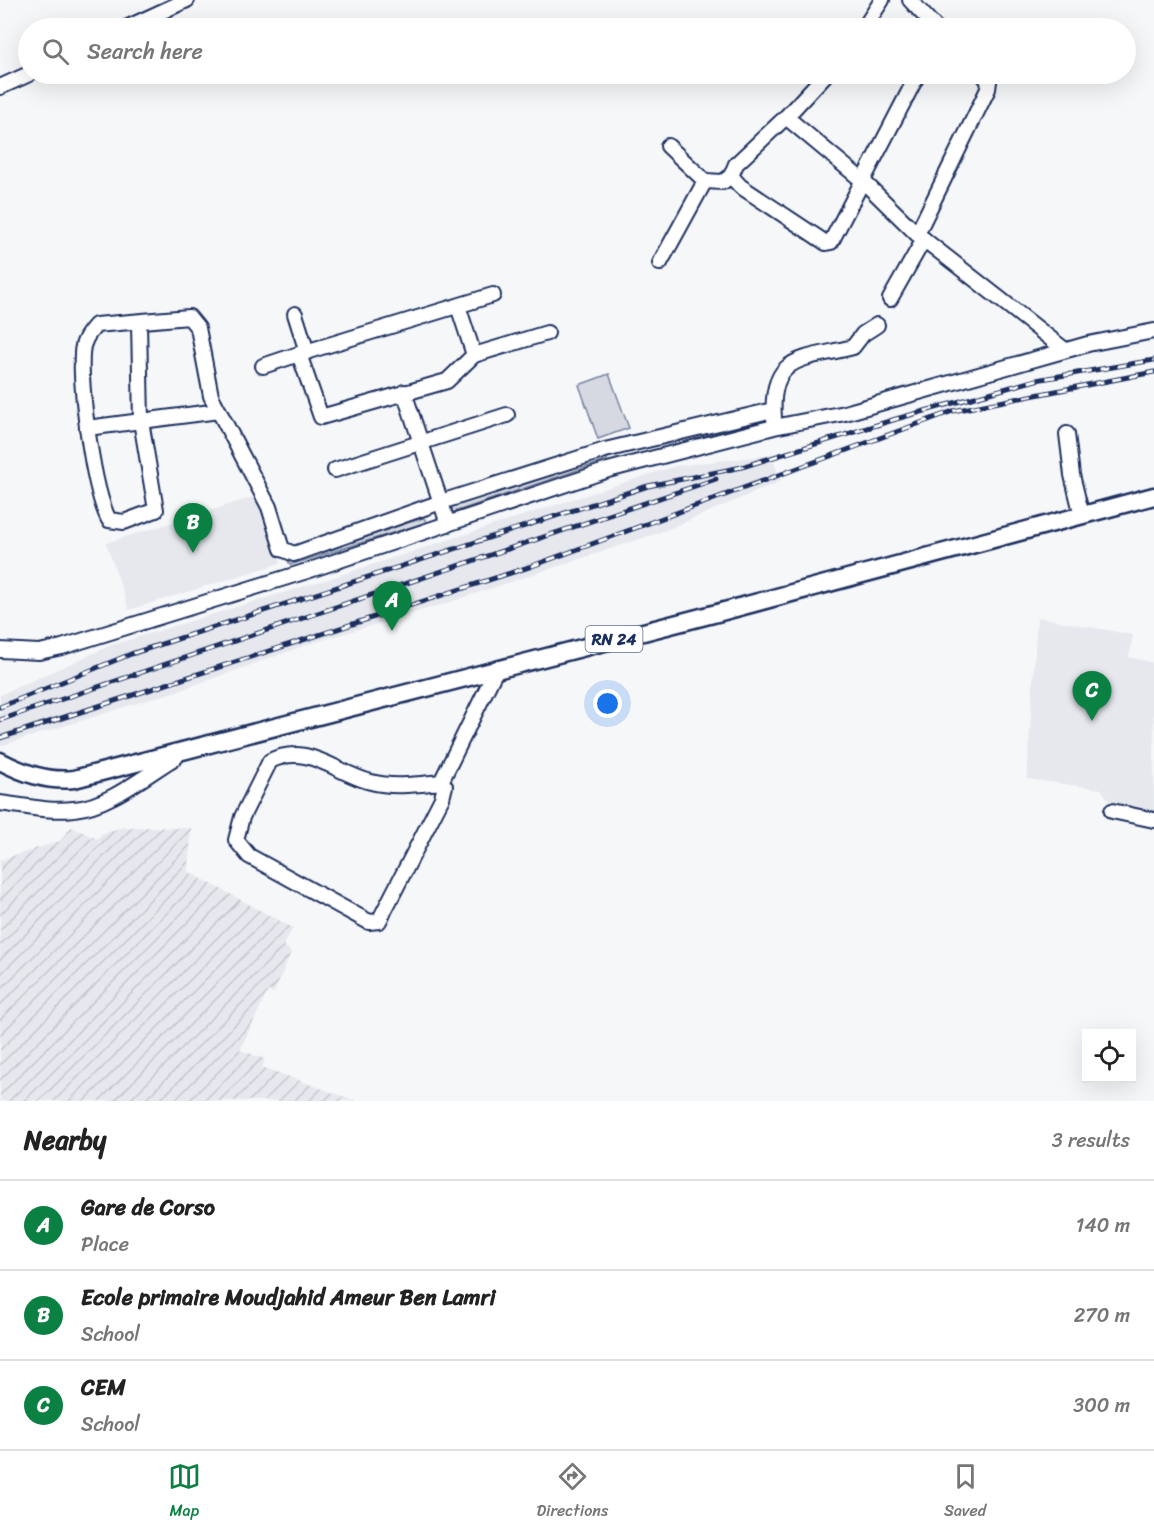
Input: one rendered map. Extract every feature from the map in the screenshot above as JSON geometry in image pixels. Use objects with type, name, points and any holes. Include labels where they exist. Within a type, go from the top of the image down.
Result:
[{"type":"main road","name":"RN 24","points":[[0,761],[40,777],[58,780],[74,779],[717,613],[1154,496]]},
{"type":"street","points":[[148,18],[187,0]]},
{"type":"street","points":[[870,18],[882,0]]},
{"type":"street","points":[[910,0],[927,18]]},
{"type":"street","points":[[0,87],[18,79]]},
{"type":"street","points":[[668,146],[705,181],[723,182],[730,176],[736,164],[786,117],[817,84]]},
{"type":"street","points":[[730,176],[740,186],[826,243],[831,242],[913,84]]},
{"type":"street","points":[[890,300],[989,84]]},
{"type":"street","points":[[786,117],[863,180],[920,236],[1065,350]]},
{"type":"street","points":[[660,263],[705,181]]},
{"type":"street","points":[[263,366],[493,295]]},
{"type":"street","points":[[458,306],[474,355]]},
{"type":"street","points":[[296,314],[303,353],[321,417],[447,381],[474,355],[547,333]]},
{"type":"street","points":[[139,323],[141,421],[156,510],[123,522],[109,520],[105,513],[87,428],[82,353],[86,337],[96,325],[114,322],[139,323],[180,316],[194,321],[211,396],[269,507],[282,549],[288,554],[294,554],[441,502],[605,450],[773,410]]},
{"type":"street","points":[[774,427],[773,388],[791,364],[812,354],[853,347],[863,334],[877,325]]},
{"type":"street","points":[[0,650],[39,652],[62,647],[307,572],[608,470],[774,427],[845,413],[1065,350],[1154,331]]},
{"type":"street","points":[[404,392],[448,524]]},
{"type":"street","points":[[87,428],[219,411]]},
{"type":"street","points":[[335,470],[507,415]]},
{"type":"street","points":[[1067,434],[1072,475],[1082,516]]},
{"type":"street","points":[[441,782],[497,668]]},
{"type":"street","points":[[0,803],[77,809],[104,800],[182,752]]},
{"type":"street","points":[[294,753],[315,759],[373,783],[405,785],[441,782],[445,786],[441,798],[379,921],[369,922],[249,856],[236,840],[242,817],[270,761],[287,754],[294,753]]},
{"type":"street","points":[[1112,811],[1154,820]]},
{"type":"shaded area","points":[[609,374],[629,428],[598,439],[579,385]]},
{"type":"shaded area","points":[[605,454],[609,456],[607,460],[451,513],[449,508]]},
{"type":"shaded area","points":[[771,455],[781,481],[664,531],[444,604],[309,644],[186,688],[0,746],[0,695],[112,645],[325,580],[675,466]]},
{"type":"shaded area","points":[[257,496],[281,563],[129,610],[106,543]]},
{"type":"shaded area","points":[[423,518],[426,520],[424,523],[290,565],[288,560]]},
{"type":"shaded area","points":[[1037,617],[1133,635],[1129,657],[1154,663],[1154,814],[1112,805],[1101,789],[1027,779]]},
{"type":"shaded area","points":[[71,827],[98,839],[101,834],[123,827],[191,828],[189,872],[293,928],[284,945],[291,952],[274,993],[268,991],[240,1050],[265,1059],[262,1067],[356,1101],[0,1101],[0,860],[60,841]]},
{"type":"railway","points":[[0,707],[131,654],[648,486],[742,467],[896,419],[1036,380],[1154,360]]},
{"type":"railway","points":[[0,738],[532,566],[953,411],[1154,372]]},
{"type":"railway","points":[[0,720],[716,479]]},
{"type":"place","name":"Ecole primaire Moudjahid Ameur Ben Lamri","points":[[193,553]]},
{"type":"place","name":"Gare de Corso","points":[[392,631]]},
{"type":"place","name":"CEM","points":[[1092,721]]}]
